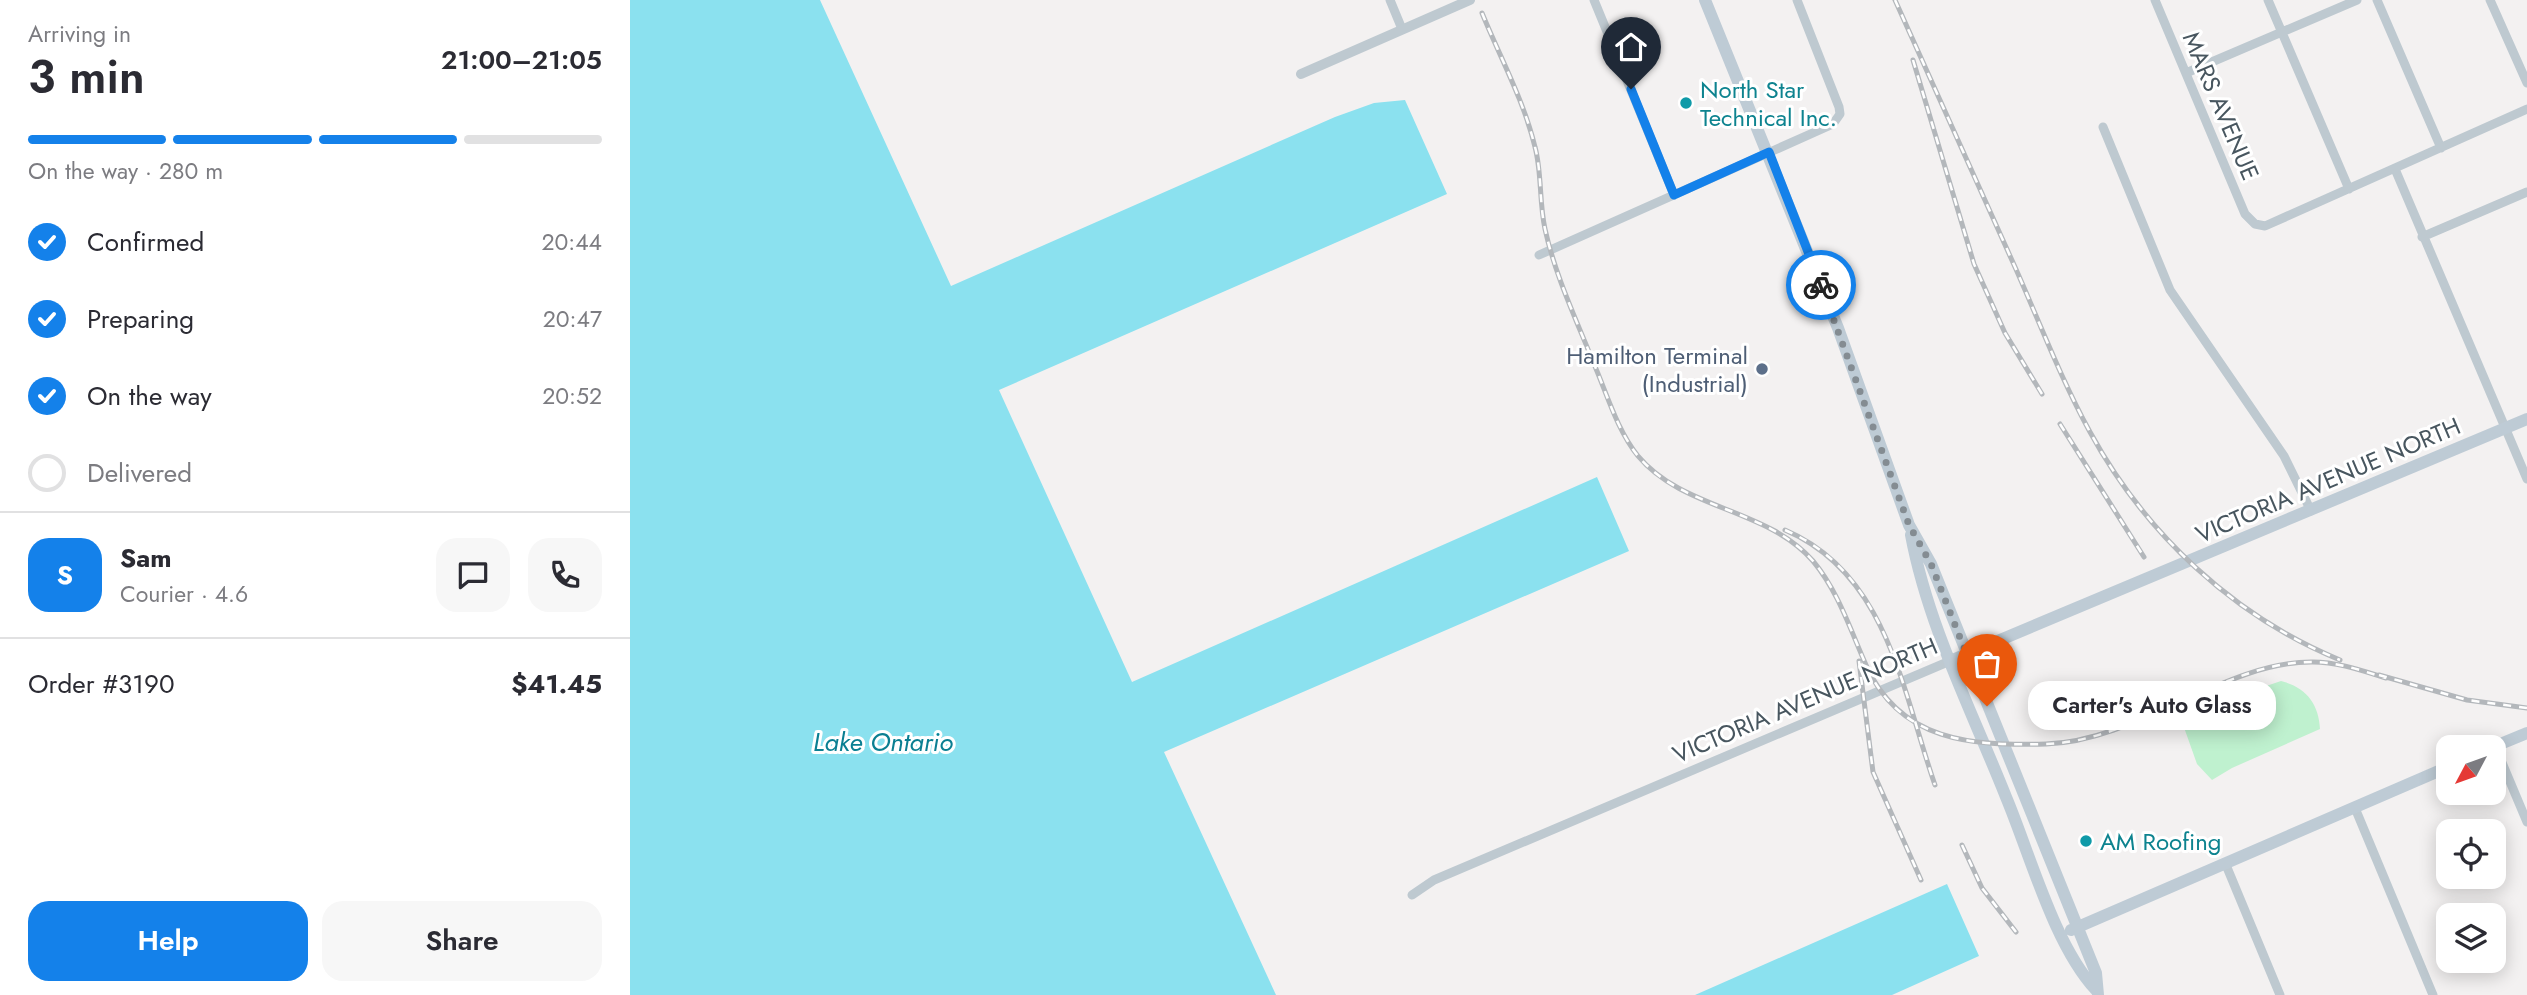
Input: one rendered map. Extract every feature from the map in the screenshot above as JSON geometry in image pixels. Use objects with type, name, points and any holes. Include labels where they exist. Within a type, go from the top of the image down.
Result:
[{"type":"main road","points":[[1706,0],[1838,328],[1909,525],[1917,568],[1950,661],[2062,936],[2086,979],[2097,992]]},
{"type":"main road","name":"VICTORIA AVENUE NORTH","points":[[1950,661],[2527,419]]},
{"type":"main road","points":[[1909,525],[1931,564],[2096,973],[2097,992]]},
{"type":"main road","points":[[2506,742],[2527,733]]},
{"type":"main road","points":[[2062,936],[2436,772]]},
{"type":"street","points":[[1390,0],[1402,29]]},
{"type":"street","points":[[1301,74],[1470,0]]},
{"type":"street","points":[[1594,0],[1674,195]]},
{"type":"street","points":[[1539,255],[1833,124],[1840,114],[1797,0]]},
{"type":"street","name":"MARS AVENUE","points":[[2155,0],[2245,215],[2255,224],[2265,226],[2349,189]]},
{"type":"street","points":[[2268,0],[2349,189],[2527,109]]},
{"type":"street","points":[[2186,73],[2357,0]]},
{"type":"street","points":[[2377,0],[2441,148]]},
{"type":"street","points":[[2490,0],[2527,83]]},
{"type":"street","points":[[2104,127],[2170,290],[2284,456],[2311,511]]},
{"type":"street","points":[[2395,169],[2527,479]]},
{"type":"street","points":[[2422,237],[2527,192]]},
{"type":"street","name":"VICTORIA AVENUE NORTH","points":[[1412,895],[1434,880],[1950,661]]},
{"type":"street","points":[[2506,774],[2527,822]]},
{"type":"street","points":[[2355,808],[2433,995]]},
{"type":"street","points":[[2226,865],[2280,995]]},
{"type":"green space","points":[[2281,681],[2304,692],[2310,698],[2317,712],[2320,729],[2232,768],[2212,780],[2197,764],[2181,719],[2201,708]]},
{"type":"water","name":"Lake Ontario","points":[[630,0],[820,0],[951,286],[1335,117],[1374,103],[1405,100],[1447,194],[999,390],[1132,682],[1597,477],[1629,551],[1164,752],[1276,995],[630,995]]},
{"type":"water","points":[[1947,884],[1979,956],[1892,995],[1695,995]]},
{"type":"railway","points":[[1895,0],[2069,391],[2112,469],[2165,537],[2228,595],[2301,642],[2340,660]]},
{"type":"railway","points":[[1482,13],[1518,96],[1535,147],[1543,219],[1554,263],[1624,435],[1638,456],[1657,474],[1678,488],[1773,530],[1794,543],[1813,561],[1837,598],[1880,691],[1898,710],[1918,724],[1965,740],[2046,744],[2081,740],[2114,730],[2247,674],[2280,665],[2313,662],[2332,664],[2386,678]]},
{"type":"railway","points":[[1913,60],[1974,264],[2005,333],[2042,394]]},
{"type":"railway","points":[[2060,424],[2144,557]]},
{"type":"railway","points":[[1785,530],[1820,550],[1847,575],[1869,605],[1900,675],[1935,785]]},
{"type":"railway","points":[[1859,661],[1873,772],[1921,880]]},
{"type":"railway","points":[[2379,675],[2467,700],[2527,708]]},
{"type":"railway","points":[[1962,845],[1982,888],[2016,932]]},
{"type":"way so far","points":[[1821,285],[1909,525],[1931,564],[1987,706]]},
{"type":"place","name":"North Star Technical Inc.","points":[[1686,103]]},
{"type":"place","name":"Hamilton Terminal (Industrial)","points":[[1762,369]]},
{"type":"place","name":"Carter's Auto Glass","points":[[1987,706]]},
{"type":"place","name":"AM Roofing","points":[[2086,841]]},
{"type":"route","points":[[1631,89],[1674,195],[1769,152],[1821,285]]}]
